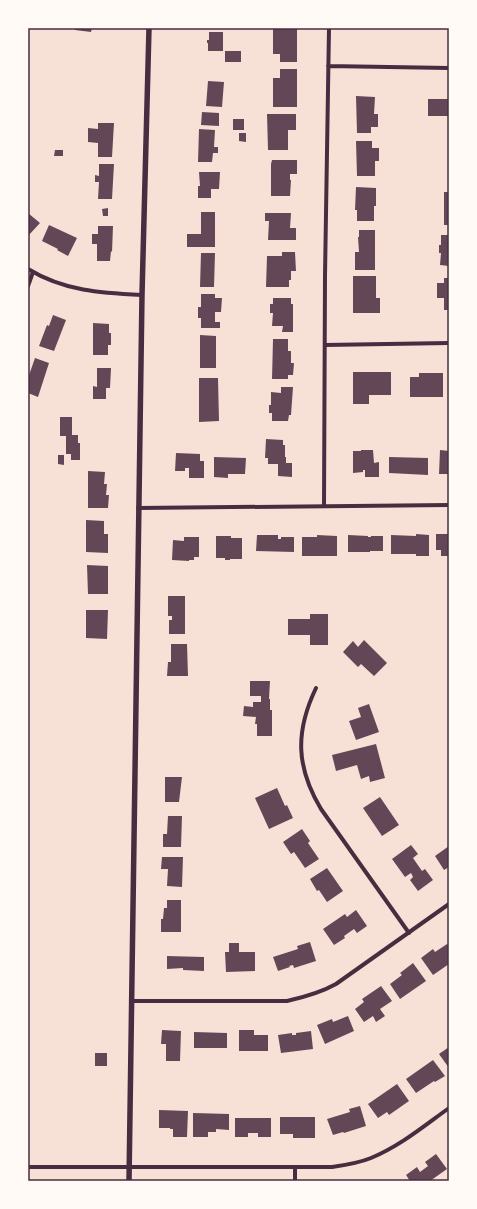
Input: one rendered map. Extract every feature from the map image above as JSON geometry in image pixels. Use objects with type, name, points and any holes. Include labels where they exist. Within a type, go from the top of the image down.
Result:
[{"type":"street","points":[[129,1181],[138,508],[149,28]]},
{"type":"street","points":[[324,506],[329,28]]},
{"type":"street","points":[[328,66],[449,68]]},
{"type":"street","points":[[28,269],[55,282],[79,290],[100,293],[142,295]]},
{"type":"street","points":[[28,286],[33,272]]},
{"type":"street","points":[[325,345],[449,343]]},
{"type":"street","points":[[138,508],[449,505]]},
{"type":"street","points":[[316,688],[307,710],[301,733],[302,763],[306,779],[321,809],[409,933]]},
{"type":"street","points":[[131,1001],[287,1001],[307,997],[322,992],[336,984],[449,904]]},
{"type":"street","points":[[28,1167],[332,1167],[355,1163],[388,1150],[449,1108]]},
{"type":"street","points":[[295,1168],[295,1181]]},
{"type":"building","points":[[75,28],[92,28],[91,32],[75,30]]},
{"type":"building","points":[[273,28],[297,28],[297,62],[280,62],[280,54],[273,54]]},
{"type":"building","points":[[209,32],[223,32],[223,51],[208,51],[207,40],[209,40]]},
{"type":"building","points":[[225,51],[241,51],[241,62],[225,62]]},
{"type":"building","points":[[280,69],[297,69],[297,107],[273,107],[273,78],[280,78]]},
{"type":"building","points":[[208,81],[224,82],[222,107],[206,106]]},
{"type":"building","points":[[356,96],[375,97],[374,114],[378,114],[378,127],[371,127],[371,133],[357,133]]},
{"type":"building","points":[[428,99],[449,99],[449,116],[428,116]]},
{"type":"building","points":[[202,112],[219,113],[219,126],[201,125]]},
{"type":"building","points":[[267,114],[296,114],[296,130],[288,130],[288,150],[268,150]]},
{"type":"building","points":[[233,119],[244,119],[244,130],[233,130]]},
{"type":"building","points":[[98,123],[114,123],[112,157],[98,157],[98,143],[88,142],[88,128],[98,129]]},
{"type":"building","points":[[199,129],[215,130],[214,147],[218,147],[218,153],[213,153],[212,162],[198,162]]},
{"type":"building","points":[[239,133],[246,133],[246,142],[239,141]]},
{"type":"building","points":[[356,141],[372,141],[372,148],[379,148],[379,161],[375,161],[375,176],[357,176]]},
{"type":"building","points":[[55,150],[63,150],[63,156],[54,156]]},
{"type":"building","points":[[272,160],[297,160],[297,174],[290,174],[290,196],[271,196]]},
{"type":"building","points":[[99,164],[114,164],[112,199],[98,199],[99,182],[95,182],[95,175],[99,176]]},
{"type":"building","points":[[199,172],[220,172],[219,189],[211,189],[211,198],[198,198],[198,186],[200,186]]},
{"type":"building","points":[[356,187],[376,188],[374,221],[357,221],[357,210],[355,210]]},
{"type":"building","points":[[444,192],[449,192],[449,225],[444,225]]},
{"type":"building","points":[[108,208],[108,216],[103,216],[102,209]]},
{"type":"building","points":[[201,212],[215,212],[215,247],[187,247],[187,234],[201,234]]},
{"type":"building","points":[[28,213],[40,223],[28,236]]},
{"type":"building","points":[[265,213],[291,213],[290,228],[296,228],[296,240],[268,240],[269,221],[265,221]]},
{"type":"building","points":[[49,225],[77,238],[68,256],[42,241]]},
{"type":"building","points":[[98,226],[113,226],[112,252],[111,251],[110,261],[97,261],[97,244],[92,244],[92,234],[98,234]]},
{"type":"building","points":[[359,230],[375,230],[375,270],[355,270],[355,252],[359,252]]},
{"type":"building","points":[[441,235],[449,235],[449,266],[440,265],[441,253],[439,253],[439,245],[441,245]]},
{"type":"building","points":[[282,252],[295,252],[296,271],[291,271],[289,287],[266,287],[267,256],[282,256]]},
{"type":"building","points":[[201,253],[215,253],[214,287],[200,287]]},
{"type":"building","points":[[353,276],[376,276],[376,298],[380,298],[380,313],[353,313]]},
{"type":"building","points":[[444,278],[449,278],[449,310],[444,310],[444,298],[437,298],[437,283],[444,283]]},
{"type":"building","points":[[201,294],[215,294],[215,298],[222,298],[221,312],[215,312],[215,322],[220,322],[220,328],[201,328],[201,318],[198,318],[198,307],[201,307]]},
{"type":"building","points":[[273,298],[291,298],[291,304],[293,304],[293,332],[282,332],[283,326],[272,326],[273,313],[270,313],[270,304],[273,304]]},
{"type":"building","points":[[53,315],[66,320],[54,351],[39,346],[47,325],[49,326]]},
{"type":"building","points":[[93,323],[109,324],[111,345],[108,345],[108,355],[93,355]]},
{"type":"building","points":[[200,335],[216,336],[216,368],[200,368]]},
{"type":"building","points":[[273,339],[288,339],[288,351],[291,351],[291,363],[294,363],[293,375],[288,375],[288,379],[272,379]]},
{"type":"building","points":[[35,358],[49,363],[38,397],[28,393],[28,378]]},
{"type":"building","points":[[97,368],[111,368],[110,388],[106,388],[106,399],[93,399],[93,386],[97,387]]},
{"type":"building","points":[[353,372],[391,372],[391,395],[369,395],[369,404],[353,404]]},
{"type":"building","points":[[419,373],[443,373],[443,397],[410,397],[410,377],[419,377]]},
{"type":"building","points":[[199,378],[218,378],[219,421],[199,422]]},
{"type":"building","points":[[281,387],[293,387],[291,415],[289,415],[288,421],[272,421],[272,413],[269,413],[269,405],[271,405],[271,392],[281,393]]},
{"type":"building","points":[[60,417],[72,417],[72,435],[78,435],[78,443],[80,443],[80,460],[71,460],[71,454],[66,454],[66,436],[60,436]]},
{"type":"building","points":[[266,439],[283,440],[283,445],[285,445],[286,463],[292,463],[292,477],[278,476],[278,464],[268,464],[268,458],[265,458]]},
{"type":"building","points":[[373,450],[374,463],[379,462],[379,477],[365,477],[365,470],[363,470],[363,472],[353,473],[353,451]]},
{"type":"building","points":[[440,450],[449,451],[449,474],[439,474]]},
{"type":"building","points":[[176,453],[200,454],[200,461],[204,461],[204,478],[189,478],[189,468],[185,468],[185,471],[175,471]]},
{"type":"building","points":[[58,455],[64,455],[64,465],[58,464]]},
{"type":"building","points":[[214,457],[246,458],[245,474],[228,474],[228,478],[214,477]]},
{"type":"building","points":[[389,457],[428,458],[428,475],[389,473]]},
{"type":"building","points":[[88,471],[105,472],[104,484],[107,484],[106,495],[109,495],[108,508],[88,508]]},
{"type":"building","points":[[86,520],[104,521],[104,534],[108,534],[108,553],[86,552]]},
{"type":"building","points":[[416,534],[429,535],[429,556],[416,556],[416,554],[391,554],[391,535],[416,536]]},
{"type":"building","points":[[436,534],[449,534],[449,556],[441,556],[441,550],[436,550]]},
{"type":"building","points":[[257,535],[278,535],[278,539],[281,539],[281,537],[294,537],[294,552],[256,551]]},
{"type":"building","points":[[317,535],[337,536],[337,556],[302,556],[302,537],[317,537]]},
{"type":"building","points":[[348,535],[368,537],[383,536],[383,551],[348,552]]},
{"type":"building","points":[[216,536],[242,538],[242,559],[225,560],[225,558],[216,558]]},
{"type":"building","points":[[184,537],[199,537],[199,557],[194,557],[194,560],[189,561],[172,560],[173,540],[184,541]]},
{"type":"building","points":[[87,565],[108,566],[108,594],[88,594]]},
{"type":"building","points":[[168,596],[185,596],[185,634],[169,634],[169,620],[172,620],[172,616],[168,616]]},
{"type":"building","points":[[86,610],[108,610],[107,639],[86,638]]},
{"type":"building","points":[[310,614],[328,614],[328,645],[310,645],[310,635],[288,635],[288,619],[310,619]]},
{"type":"building","points":[[364,640],[387,663],[374,676],[361,664],[358,667],[343,652],[353,641],[358,647]]},
{"type":"building","points":[[171,644],[187,644],[188,676],[167,676],[168,662],[171,662]]},
{"type":"building","points":[[250,681],[270,681],[269,699],[270,710],[272,710],[272,736],[257,736],[257,724],[255,724],[256,717],[243,716],[244,706],[253,707],[253,702],[261,702],[261,696],[250,696]]},
{"type":"building","points":[[369,704],[379,732],[356,740],[349,721],[361,717],[358,708]]},
{"type":"building","points":[[376,744],[385,778],[370,782],[369,776],[361,779],[357,765],[336,771],[332,755]]},
{"type":"building","points":[[165,777],[182,777],[179,802],[165,802]]},
{"type":"building","points":[[277,788],[285,806],[287,805],[293,818],[269,829],[255,798]]},
{"type":"building","points":[[380,797],[399,825],[382,836],[363,808]]},
{"type":"building","points":[[168,816],[182,816],[181,847],[163,847],[163,834],[167,834]]},
{"type":"building","points":[[302,829],[310,841],[308,843],[319,859],[305,868],[294,852],[291,854],[283,842]]},
{"type":"building","points":[[411,845],[418,854],[413,858],[422,871],[425,869],[433,880],[418,891],[410,880],[413,877],[411,873],[405,877],[392,859]]},
{"type":"building","points":[[449,846],[449,867],[444,870],[435,856]]},
{"type":"building","points":[[162,857],[183,857],[182,887],[167,886],[168,869],[161,869]]},
{"type":"building","points":[[327,868],[343,891],[327,902],[319,890],[317,891],[310,879]]},
{"type":"building","points":[[167,900],[181,900],[181,932],[161,932],[161,919],[163,919],[164,908],[167,908]]},
{"type":"building","points":[[356,910],[367,926],[357,933],[354,929],[344,936],[345,938],[334,945],[323,929],[345,914],[347,917]]},
{"type":"building","points":[[310,942],[316,961],[294,968],[293,965],[289,966],[290,967],[278,971],[273,957],[298,949],[297,946]]},
{"type":"building","points":[[229,943],[239,943],[239,952],[255,952],[255,971],[226,972],[225,952],[229,952]]},
{"type":"building","points":[[447,944],[449,946],[449,964],[433,975],[421,958],[433,949],[435,952]]},
{"type":"building","points":[[167,956],[204,957],[204,971],[183,970],[183,968],[167,969]]},
{"type":"building","points":[[413,963],[426,981],[400,999],[390,984],[402,975],[400,973]]},
{"type":"building","points":[[381,986],[392,1001],[380,1009],[385,1016],[376,1022],[373,1016],[364,1022],[355,1009],[364,1002],[362,999]]},
{"type":"building","points":[[348,1016],[354,1031],[325,1044],[317,1025],[332,1019],[333,1022]]},
{"type":"building","points":[[162,1030],[181,1031],[180,1061],[166,1061],[166,1044],[161,1044]]},
{"type":"building","points":[[239,1030],[254,1030],[254,1035],[268,1035],[268,1051],[239,1051]]},
{"type":"building","points":[[311,1031],[313,1049],[281,1053],[278,1035],[292,1033],[292,1035],[296,1035],[296,1033]]},
{"type":"building","points":[[194,1032],[227,1033],[227,1048],[194,1048]]},
{"type":"building","points":[[449,1047],[449,1068],[439,1054]]},
{"type":"building","points":[[95,1053],[107,1053],[107,1066],[95,1066]]},
{"type":"building","points":[[433,1060],[445,1076],[435,1082],[434,1081],[416,1093],[406,1079]]},
{"type":"building","points":[[397,1084],[409,1101],[389,1115],[387,1112],[378,1118],[368,1104]]},
{"type":"building","points":[[360,1106],[366,1126],[333,1135],[327,1119],[350,1112],[349,1109]]},
{"type":"building","points":[[159,1110],[188,1111],[187,1137],[173,1137],[173,1129],[159,1128]]},
{"type":"building","points":[[193,1113],[229,1114],[229,1130],[216,1129],[216,1132],[208,1132],[208,1137],[193,1137]]},
{"type":"building","points":[[280,1117],[315,1117],[315,1138],[293,1138],[293,1134],[280,1134]]},
{"type":"building","points":[[235,1118],[271,1118],[271,1137],[258,1137],[258,1133],[248,1133],[248,1137],[235,1137]]},
{"type":"building","points":[[436,1154],[447,1169],[430,1181],[410,1181],[406,1175],[417,1167],[420,1172],[428,1166],[425,1162]]}]
